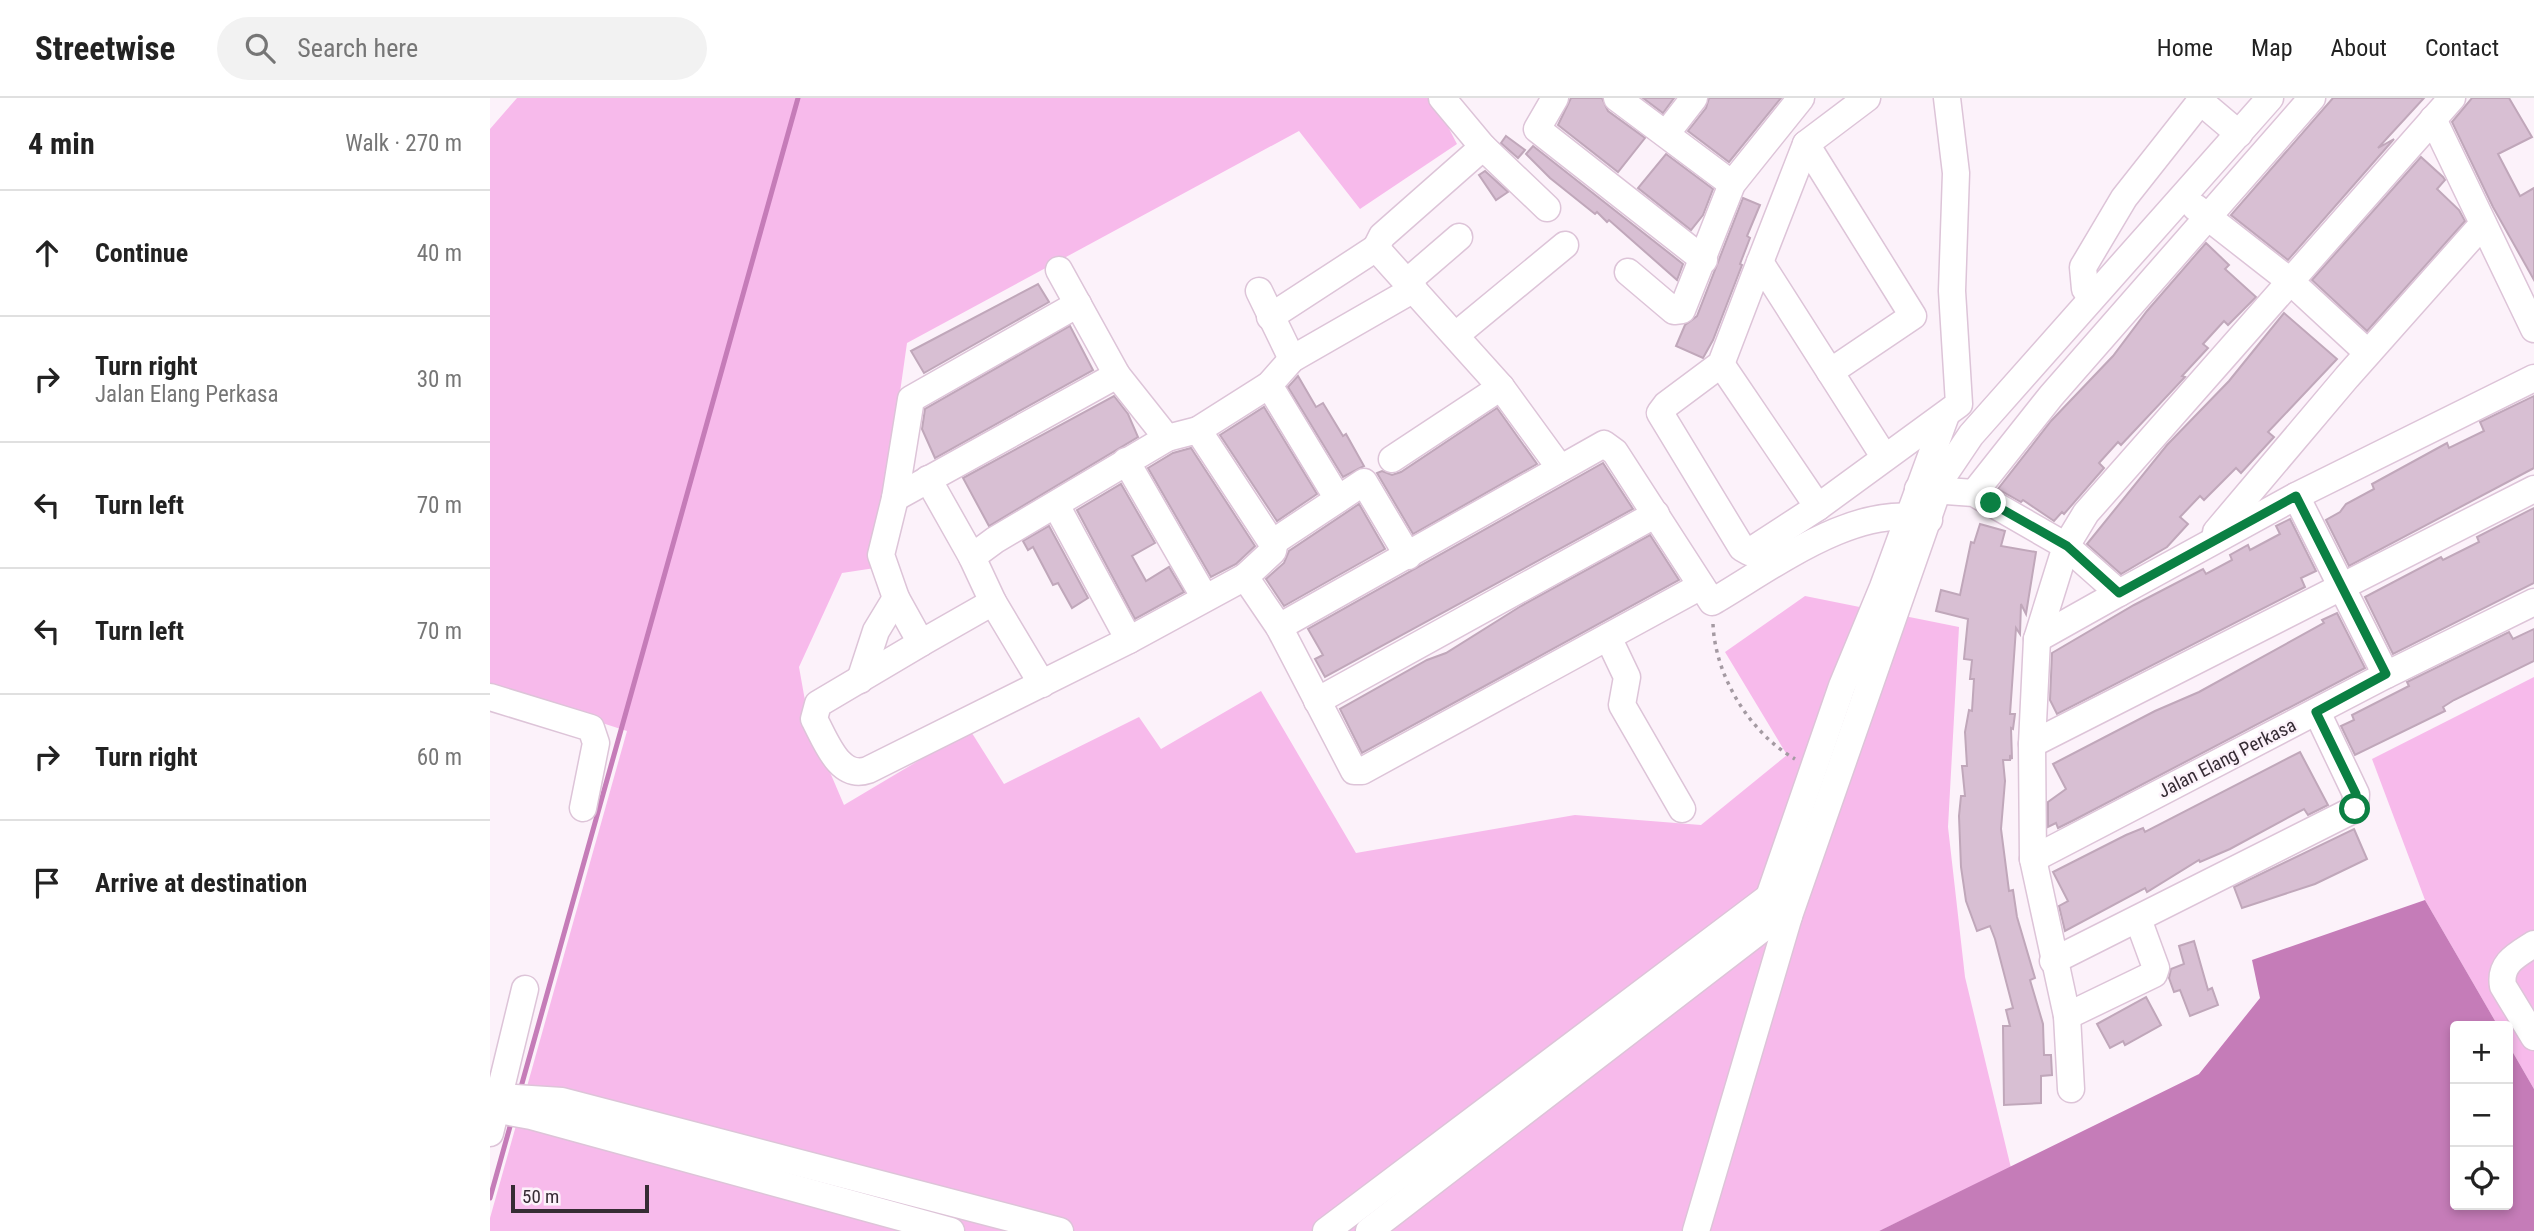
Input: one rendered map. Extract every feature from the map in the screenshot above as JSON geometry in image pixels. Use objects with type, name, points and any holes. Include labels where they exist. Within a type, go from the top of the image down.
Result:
[{"type":"street","points":[[1442,98],[1483,147],[1547,208]]},
{"type":"street","points":[[1555,98],[1537,130],[1704,260]]},
{"type":"street","points":[[1617,98],[1731,184]]},
{"type":"street","points":[[1665,134],[1694,98]]},
{"type":"street","points":[[1628,272],[1677,312],[1685,306],[1731,184],[1801,98]]},
{"type":"street","points":[[1867,98],[1806,144],[1721,364],[1665,405],[1660,413],[1746,551],[1754,550],[1818,507],[1952,410],[1993,410]]},
{"type":"street","points":[[1326,1231],[1549,1079],[1776,912],[1801,879],[1952,410],[1956,173],[1947,98]]},
{"type":"street","points":[[1928,489],[1993,410],[2270,98]]},
{"type":"street","points":[[1974,493],[2051,396],[2312,98]]},
{"type":"street","points":[[2071,1089],[2067,1016],[2033,859],[2032,744],[2037,639],[2067,546],[2086,513],[2452,98]]},
{"type":"street","points":[[2092,297],[2085,289],[2083,267],[2124,198],[2202,100],[2239,134]]},
{"type":"street","points":[[2433,119],[2534,329]]},
{"type":"street","points":[[1806,144],[1913,316]]},
{"type":"street","points":[[1270,317],[1376,248],[1382,236],[1483,147]]},
{"type":"street","points":[[2183,197],[2291,282],[2368,353]]},
{"type":"street","points":[[2206,544],[2368,353],[2483,224]]},
{"type":"street","points":[[972,557],[1126,461],[1167,438],[1198,430],[1269,385],[1292,359],[1411,285],[1459,237]]},
{"type":"street","points":[[1456,335],[1565,245]]},
{"type":"street","points":[[1376,248],[1501,387],[1560,468]]},
{"type":"street","points":[[1760,262],[1885,457]]},
{"type":"street","points":[[1059,270],[1116,375],[1167,438]]},
{"type":"street","points":[[1259,291],[1292,359]]},
{"type":"street","points":[[1830,372],[1952,291]]},
{"type":"street","points":[[921,643],[897,598],[881,555],[895,498],[911,398],[1078,304]]},
{"type":"street","points":[[1721,364],[1818,507]]},
{"type":"street","points":[[2026,373],[2051,396]]},
{"type":"street","points":[[895,498],[1116,375]]},
{"type":"street","points":[[2037,639],[2296,496],[2534,378]]},
{"type":"street","points":[[1269,385],[1338,499]]},
{"type":"street","points":[[1392,459],[1501,387]]},
{"type":"street","points":[[993,602],[818,704],[814,719],[834,756],[849,771],[857,774],[1129,640],[1245,577],[1273,551],[1272,543],[1198,430]]},
{"type":"street","points":[[1279,627],[1560,468],[1608,444],[1707,594]]},
{"type":"street","points":[[1126,461],[1205,598]]},
{"type":"street","points":[[928,480],[972,557],[993,602],[1042,684]]},
{"type":"street","points":[[1272,543],[1364,482],[1408,556]]},
{"type":"street","points":[[1928,489],[1974,493],[2067,546],[2119,593]]},
{"type":"street","points":[[2032,744],[2342,589],[2534,489]]},
{"type":"street","points":[[2296,496],[2386,674]]},
{"type":"street","points":[[1056,505],[1129,640]]},
{"type":"street","points":[[1317,701],[1656,514]]},
{"type":"street","points":[[1245,577],[1279,627],[1347,762],[1354,771],[1362,771],[1608,637],[1707,594],[1835,532],[1875,520],[1919,517]]},
{"type":"street","points":[[1696,1231],[1777,951],[1776,912],[1812,769],[1919,517]]},
{"type":"street","points":[[860,680],[876,631],[897,598]]},
{"type":"street","name":"Jalan Elang Perkasa","points":[[2033,859],[2386,674],[2534,602]]},
{"type":"street","points":[[1608,637],[1627,677],[1622,705],[1682,809]]},
{"type":"street","points":[[490,696],[592,728],[596,743],[583,808]]},
{"type":"street","points":[[2053,961],[2355,809],[2356,794],[2316,712]]},
{"type":"street","points":[[2067,1016],[2154,974],[2156,968],[2138,919]]},
{"type":"street","points":[[2534,944],[2512,958],[2501,976],[2503,986],[2534,1037]]},
{"type":"street","points":[[495,1099],[525,989]]},
{"type":"street","points":[[1369,1231],[1549,1079]]},
{"type":"street","points":[[495,1099],[531,1116],[951,1231]]},
{"type":"street","points":[[495,1099],[562,1101],[1060,1231]]},
{"type":"path","points":[[1707,594],[1714,645],[1732,689],[1756,726],[1783,752],[1812,769]]},
{"type":"shaded area","points":[[517,98],[1433,98],[1457,144],[1360,209],[1299,131],[907,343],[875,568],[842,573],[799,667],[809,723],[844,805],[970,730],[1004,784],[1139,717],[1161,749],[1261,691],[1356,853],[1575,815],[1701,825],[1787,755],[1725,652],[1805,596],[1959,627],[1948,827],[1965,977],[2011,1168],[1879,1231],[490,1231],[490,1218],[627,731],[490,687],[490,129]]},
{"type":"shaded area","points":[[2534,677],[2534,1089],[2513,1053],[2513,1021],[2495,1021],[2425,900],[2372,759]]},
{"type":"shaded area","points":[[2425,900],[2495,1021],[2450,1021],[2450,1210],[2513,1210],[2513,1053],[2534,1089],[2534,1231],[1879,1231],[2199,1074],[2260,998],[2252,960]]},
{"type":"building","points":[[1571,98],[1602,98],[1608,111],[1645,138],[1618,172],[1558,125]]},
{"type":"building","points":[[1643,98],[1674,98],[1663,113]]},
{"type":"building","points":[[1709,98],[1781,98],[1729,162],[1688,131],[1706,108]]},
{"type":"building","points":[[2333,98],[2424,98],[2378,148],[2394,139],[2288,260],[2231,215]]},
{"type":"building","points":[[2472,98],[2509,98],[2532,137],[2498,154],[2520,196],[2534,188],[2534,280],[2493,207],[2452,122]]},
{"type":"building","points":[[1506,136],[1525,150],[1518,158],[1501,143]]},
{"type":"building","points":[[1533,146],[1683,264],[1677,280],[1609,220],[1607,222],[1597,212],[1595,214],[1550,178],[1526,154]]},
{"type":"building","points":[[1666,154],[1713,189],[1703,215],[1691,230],[1638,188]]},
{"type":"building","points":[[2421,157],[2443,177],[2445,180],[2437,189],[2459,210],[2465,221],[2367,331],[2312,280]]},
{"type":"building","points":[[1485,171],[1508,192],[1496,200],[1479,175]]},
{"type":"building","points":[[1743,198],[1760,205],[1747,236],[1750,238],[1740,264],[1742,265],[1713,340],[1703,358],[1676,346],[1685,325],[1697,316]]},
{"type":"building","points":[[2206,243],[2229,265],[2225,269],[2256,297],[2228,325],[2224,321],[2203,344],[2208,348],[2182,376],[2185,377],[2121,445],[2118,442],[2099,463],[2104,468],[2064,514],[2062,512],[2054,521],[2023,500],[2021,502],[1998,489],[2051,421],[2113,356],[2147,311]]},
{"type":"building","points":[[1038,284],[1049,302],[924,373],[911,351]]},
{"type":"building","points":[[2284,313],[2337,359],[2268,432],[2274,437],[2241,473],[2236,468],[2204,500],[2200,496],[2180,517],[2188,524],[2167,547],[2121,574],[2087,544],[2167,445],[2229,381]]},
{"type":"building","points":[[1070,326],[1093,370],[935,458],[922,429],[925,409]]},
{"type":"building","points":[[1298,376],[1316,407],[1323,403],[1343,436],[1346,434],[1364,466],[1343,477],[1288,387]]},
{"type":"building","points":[[1114,396],[1128,414],[1138,437],[989,526],[963,478]]},
{"type":"building","points":[[2534,396],[2534,468],[2349,566],[2326,520],[2340,512],[2346,504],[2374,489],[2372,484],[2447,443],[2449,448],[2484,431],[2480,422]]},
{"type":"building","points":[[1264,407],[1317,494],[1277,521],[1220,435]]},
{"type":"building","points":[[1497,408],[1537,464],[1413,534],[1377,473],[1382,471],[1392,475],[1401,472]]},
{"type":"building","points":[[1191,448],[1255,546],[1236,564],[1211,577],[1148,468],[1173,453]]},
{"type":"building","points":[[1603,463],[1633,509],[1325,677],[1315,659],[1323,655],[1308,629]]},
{"type":"building","points":[[1121,484],[1155,543],[1132,556],[1146,581],[1169,567],[1184,592],[1135,619],[1077,510]]},
{"type":"building","points":[[1359,504],[1385,549],[1284,606],[1266,579],[1284,563],[1289,551]]},
{"type":"building","points":[[2534,508],[2534,583],[2393,654],[2365,597],[2441,557],[2443,560],[2479,542],[2477,537]]},
{"type":"building","points":[[2290,519],[2316,571],[2301,578],[2305,587],[2057,714],[2050,700],[2052,653],[2203,569],[2206,574],[2232,560],[2230,555],[2248,545],[2250,550],[2280,534],[2276,526]]},
{"type":"building","points":[[1980,524],[2005,531],[2001,546],[2036,552],[2026,614],[2021,604],[2020,634],[2016,628],[2010,714],[2015,714],[2013,729],[2011,728],[2012,759],[2010,755],[2010,760],[2003,760],[2005,781],[2001,829],[2009,891],[2013,890],[2017,917],[2035,978],[2030,980],[2043,1024],[2044,1055],[2051,1055],[2052,1075],[2041,1076],[2041,1103],[2004,1105],[2003,1026],[2010,1026],[2006,1010],[2013,1008],[1990,926],[1977,931],[1966,901],[1961,867],[1959,816],[1961,796],[1965,796],[1962,766],[1967,766],[1965,732],[1969,710],[1972,711],[1974,679],[1970,679],[1972,660],[1964,659],[1968,619],[1936,611],[1941,590],[1960,595],[1971,542],[1974,543]]},
{"type":"building","points":[[1049,526],[1088,598],[1072,608],[1058,583],[1053,585],[1033,547],[1028,550],[1023,541]]},
{"type":"building","points":[[1650,535],[1679,580],[1362,753],[1340,709],[1427,660],[1446,653],[1521,606]]},
{"type":"building","points":[[2337,613],[2365,668],[2074,820],[2058,828],[2056,823],[2048,827],[2048,802],[2066,789],[2053,764],[2155,711],[2199,692],[2324,623],[2322,620]]},
{"type":"building","points":[[2534,629],[2534,661],[2454,700],[2443,707],[2445,711],[2355,755],[2341,726],[2354,720],[2352,715],[2409,686],[2407,682],[2509,632],[2513,639]]},
{"type":"building","points":[[2300,752],[2328,805],[2308,815],[2304,809],[2230,849],[2200,862],[2199,860],[2147,892],[2145,888],[2065,931],[2059,906],[2068,901],[2053,872],[2126,835],[2143,828],[2145,832]]},
{"type":"building","points":[[2354,829],[2367,859],[2315,884],[2242,908],[2234,887]]},
{"type":"building","points":[[2194,941],[2208,990],[2212,988],[2218,1005],[2190,1016],[2180,990],[2174,992],[2169,978],[2171,969],[2184,964],[2179,946]]},
{"type":"building","points":[[2146,997],[2161,1025],[2125,1045],[2123,1041],[2110,1048],[2097,1024]]},
{"type":"waterway","points":[[521,1087],[798,98]]},
{"type":"waterway","points":[[490,1198],[511,1123]]},
{"type":"route","points":[[1991,503],[2067,546],[2119,593],[2296,496],[2386,674],[2316,712],[2356,794],[2358,801],[2355,809]]}]
